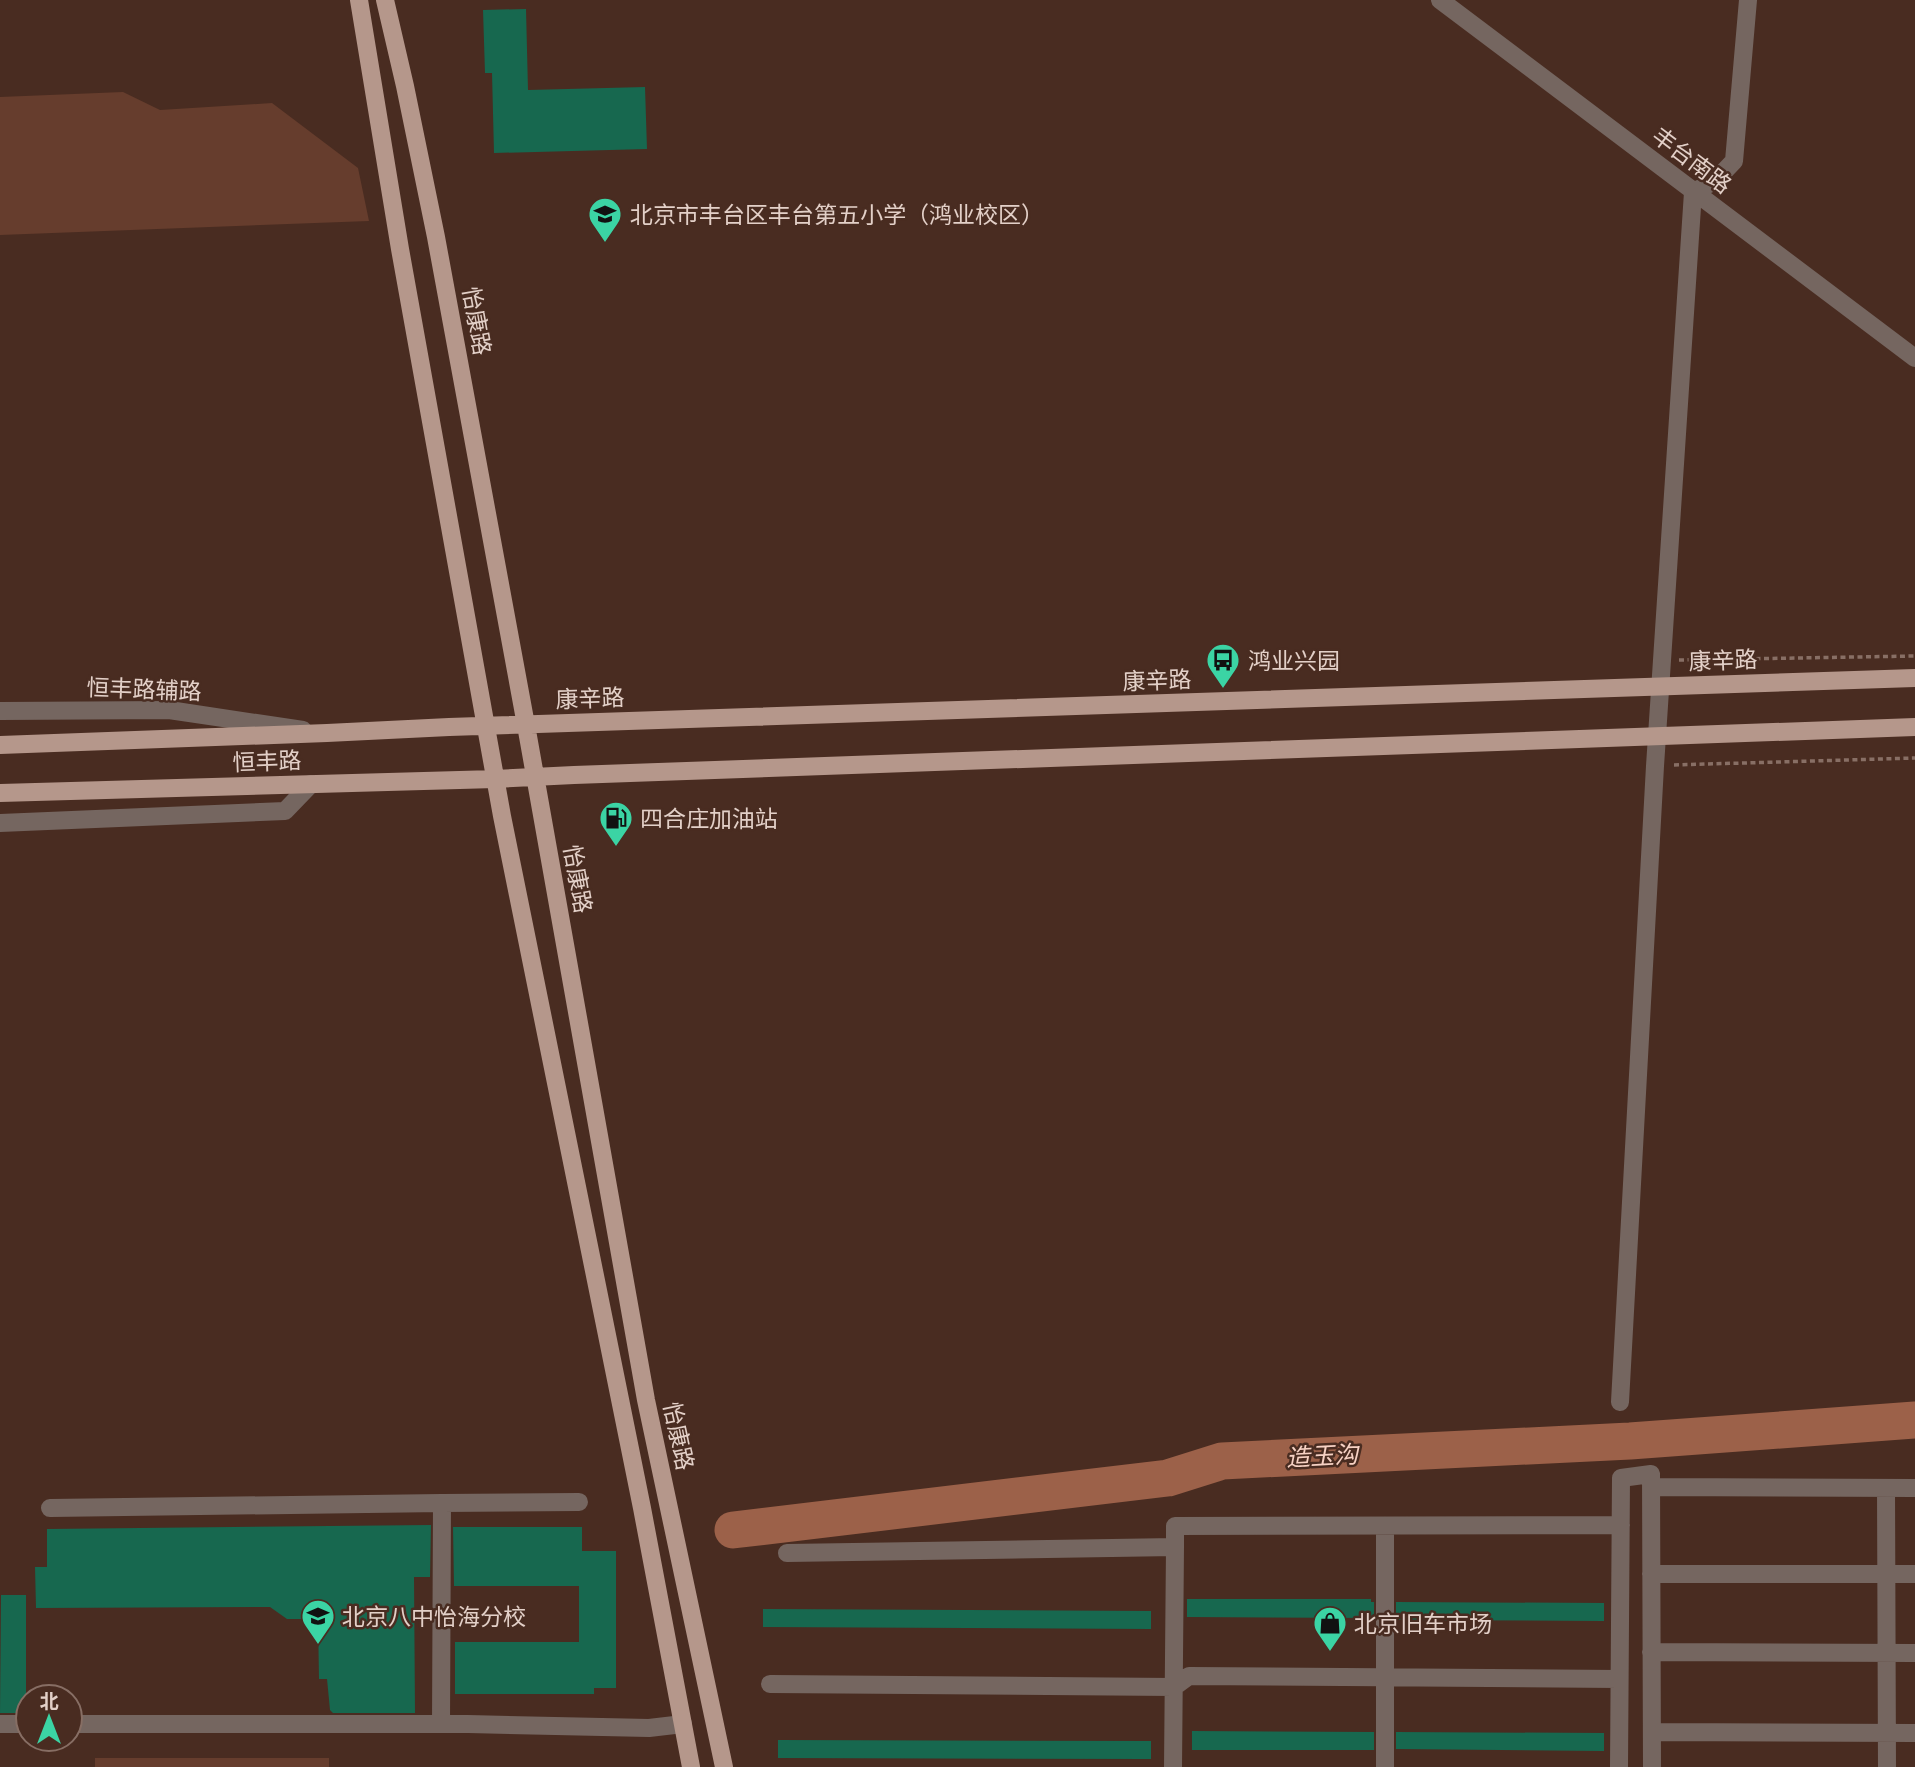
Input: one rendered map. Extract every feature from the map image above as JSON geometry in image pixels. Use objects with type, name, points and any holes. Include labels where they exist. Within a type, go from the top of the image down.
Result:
[{"type":"main road","points":[[359,0],[400,250],[495,779],[642,1508],[691,1767]]},
{"type":"main road","name":"怡康路","points":[[385,0],[436,237],[646,1400],[724,1767]]},
{"type":"main road","name":"康辛路","points":[[526,725],[1915,678]]},
{"type":"main road","name":"恒丰路","points":[[0,745],[526,725]]},
{"type":"main road","points":[[535,776],[1915,727]]},
{"type":"main road","name":"恒丰路","points":[[0,793],[535,776]]},
{"type":"street","name":"丰台南路","points":[[1440,0],[1915,358]]},
{"type":"street","points":[[1620,1402],[1654,765],[1693,192],[1715,181],[1734,160],[1748,0]]},
{"type":"street","name":"恒丰路辅路","points":[[0,711],[169,710],[327,733]]},
{"type":"street","points":[[0,822],[285,811],[312,784]]},
{"type":"street","points":[[1619,1767],[1621,1478],[1651,1474],[1652,1767]]},
{"type":"street","points":[[1651,1487],[1915,1488]]},
{"type":"street","points":[[1886,1488],[1887,1767]]},
{"type":"street","points":[[50,1508],[579,1502]]},
{"type":"street","points":[[441,1724],[442,1503]]},
{"type":"street","points":[[1173,1767],[1175,1526],[1621,1525]]},
{"type":"street","points":[[1385,1526],[1385,1767]]},
{"type":"street","points":[[787,1553],[1175,1547]]},
{"type":"street","points":[[1651,1574],[1915,1574]]},
{"type":"street","points":[[1651,1652],[1915,1653]]},
{"type":"street","points":[[771,1684],[1174,1687],[1189,1676],[1619,1679]]},
{"type":"street","points":[[84,1724],[441,1724],[649,1728],[683,1724]]},
{"type":"street","points":[[1652,1732],[1915,1733]]},
{"type":"path","points":[[1661,660],[1915,656]]},
{"type":"path","points":[[1654,765],[1915,758]]},
{"type":"shaded area","points":[[123,92],[160,110],[272,103],[358,168],[369,221],[0,235],[0,97]]},
{"type":"shaded area","points":[[95,1758],[329,1758],[329,1767],[95,1767]]},
{"type":"building","points":[[526,9],[528,90],[645,87],[647,149],[494,153],[492,73],[485,73],[483,10]]},
{"type":"building","points":[[431,1525],[430,1577],[414,1577],[415,1713],[333,1713],[330,1710],[327,1679],[319,1679],[318,1619],[287,1619],[270,1607],[36,1608],[35,1567],[47,1567],[47,1529]]},
{"type":"building","points":[[453,1527],[582,1527],[582,1551],[616,1551],[616,1688],[594,1688],[594,1694],[455,1694],[455,1642],[579,1642],[579,1586],[454,1586]]},
{"type":"building","points":[[1,1595],[26,1595],[26,1683],[14,1683],[14,1713],[0,1713]]},
{"type":"building","points":[[1187,1599],[1371,1599],[1371,1602],[1374,1602],[1374,1618],[1187,1617]]},
{"type":"building","points":[[1396,1602],[1604,1603],[1604,1621],[1399,1620],[1396,1618]]},
{"type":"building","points":[[763,1609],[1151,1611],[1151,1629],[763,1627]]},
{"type":"building","points":[[1192,1731],[1374,1732],[1374,1750],[1192,1750]]},
{"type":"building","points":[[1396,1732],[1604,1733],[1604,1751],[1396,1749]]},
{"type":"building","points":[[778,1740],[1151,1741],[1151,1759],[778,1758]]},
{"type":"waterway","name":"造玉沟","points":[[733,1530],[1168,1478],[1222,1461],[1630,1441],[1915,1420]]},
{"type":"place","name":"北京市丰台区丰台第五小学（鸿业校区）","points":[[605,244]]},
{"type":"place","name":"鸿业兴园","points":[[1223,690]]},
{"type":"place","name":"四合庄加油站","points":[[616,848]]},
{"type":"place","name":"北京八中怡海分校","points":[[318,1646]]},
{"type":"place","name":"北京旧车市场","points":[[1330,1653]]}]
